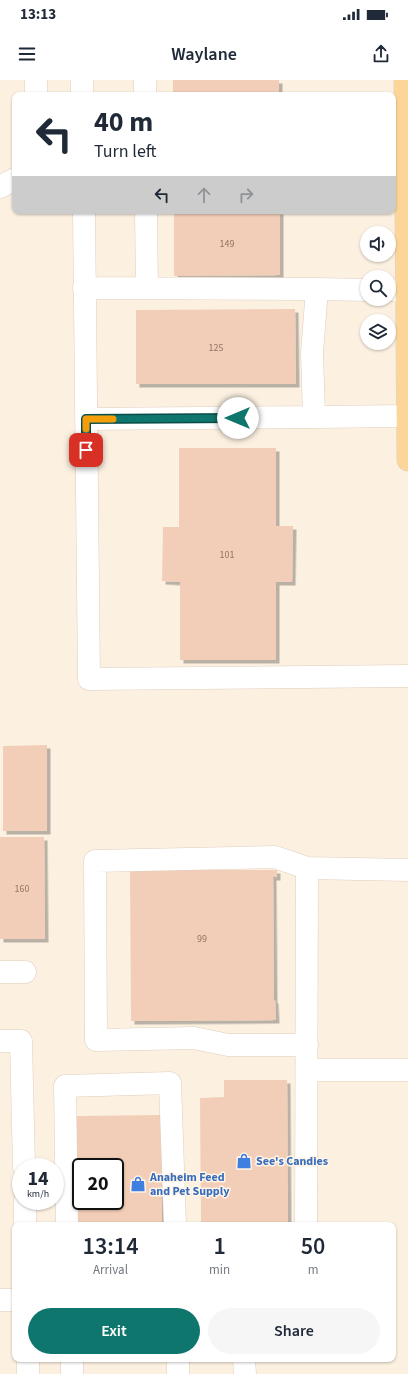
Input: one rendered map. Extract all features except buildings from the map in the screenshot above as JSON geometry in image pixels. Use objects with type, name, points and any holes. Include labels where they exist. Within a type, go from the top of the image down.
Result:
[{"type":"main road","points":[[405,80],[407,219],[401,290],[408,416],[408,460]]},
{"type":"lane","points":[[36,80],[36,92]]},
{"type":"lane","points":[[82,80],[82,92]]},
{"type":"lane","points":[[145,80],[145,92]]},
{"type":"lane","points":[[0,188],[12,181]]},
{"type":"lane","points":[[84,214],[89,679],[408,676]]},
{"type":"lane","points":[[146,214],[147,288]]},
{"type":"lane","points":[[84,288],[360,290]]},
{"type":"lane","points":[[314,417],[312,353],[317,289]]},
{"type":"lane","points":[[86,419],[408,416]]},
{"type":"lane","points":[[307,1044],[228,1045],[194,1038],[96,1040],[95,861],[275,857],[307,868],[408,870]]},
{"type":"lane","points":[[306,1222],[307,868]]},
{"type":"lane","points":[[0,972],[25,972]]},
{"type":"lane","points":[[0,1041],[21,1041],[24,1158]]},
{"type":"lane","points":[[307,1070],[408,1070]]},
{"type":"lane","points":[[67,1222],[65,1086],[170,1083],[175,1222]]},
{"type":"lane","points":[[25,1210],[25,1222]]},
{"type":"lane","points":[[0,1300],[12,1300]]},
{"type":"lane","points":[[28,1362],[28,1374]]},
{"type":"lane","points":[[72,1362],[72,1374]]},
{"type":"lane","points":[[178,1362],[178,1374]]},
{"type":"lane","points":[[244,1362],[245,1374]]},
{"type":"slow traffic","points":[[86,429],[86,419],[113,419]]},
{"type":"place","name":"See's Candies","points":[[244,1161]]},
{"type":"place","name":"Anaheim Feed and Pet Supply","points":[[138,1184]]},
{"type":"route","points":[[86,450],[86,419],[238,418]]}]
